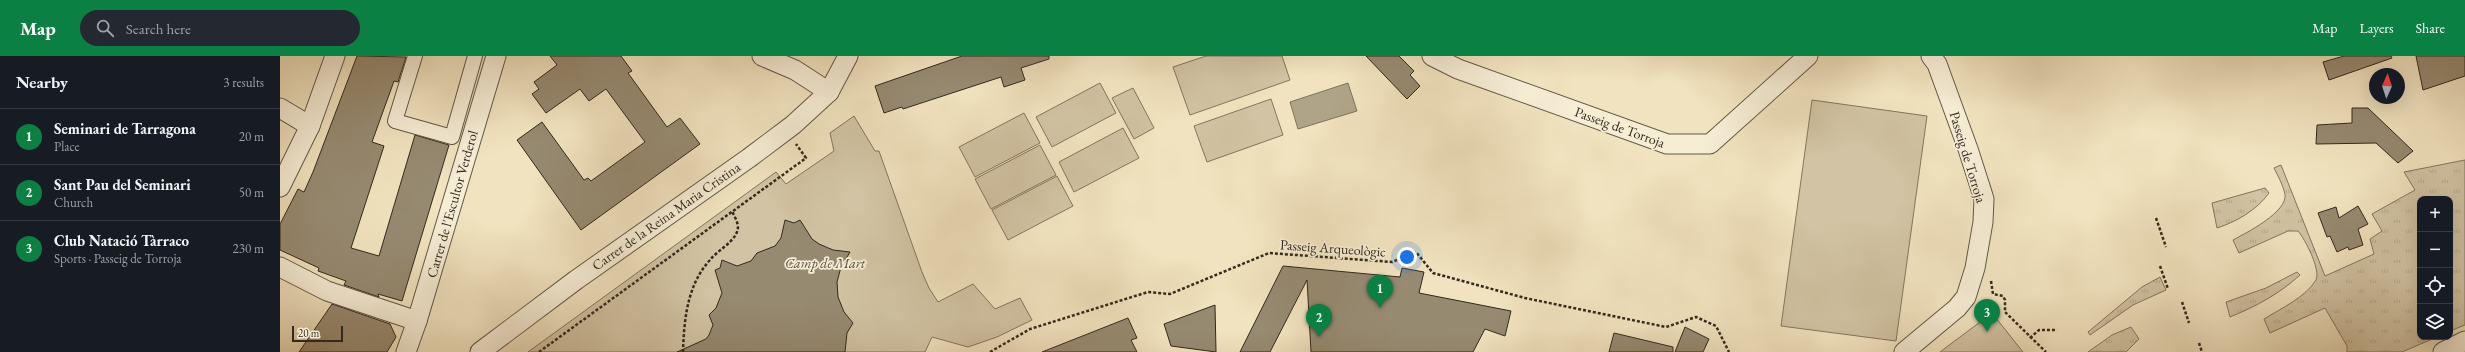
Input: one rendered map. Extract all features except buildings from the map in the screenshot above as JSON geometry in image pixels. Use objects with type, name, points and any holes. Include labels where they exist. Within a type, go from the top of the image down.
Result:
[{"type":"street","points":[[280,187],[310,126],[335,56]]},
{"type":"street","points":[[415,56],[394,121],[452,137],[475,56]]},
{"type":"street","name":"Carrer de l'Escultor Verderol","points":[[412,349],[417,321],[496,56]]},
{"type":"street","points":[[762,56],[795,70],[829,92]]},
{"type":"street","name":"Passeig de Torroja","points":[[1432,56],[1465,72],[1667,144],[1680,146],[1710,144],[1808,56]]},
{"type":"street","name":"Passeig de Torroja","points":[[1904,352],[1957,308],[1966,297],[1975,268],[1983,222],[1984,199],[1968,149],[1937,64],[1931,56]]},
{"type":"street","name":"Carrer de la Reina Maria Cristina","points":[[480,352],[576,280],[786,130],[829,92],[842,61]]},
{"type":"street","points":[[280,108],[310,126]]},
{"type":"street","points":[[280,267],[327,292],[417,321]]},
{"type":"street","points":[[2443,352],[2465,342]]},
{"type":"path","points":[[539,352],[806,158],[786,130]]},
{"type":"path","points":[[683,352],[688,302],[697,278],[709,261],[736,234],[738,224],[732,211]]},
{"type":"path","points":[[2156,218],[2166,247]]},
{"type":"path","name":"Passeig Arqueològic","points":[[990,352],[1030,329],[1141,294],[1170,294],[1269,253],[1392,262],[1416,252],[1433,273],[1525,298],[1666,327],[1696,316],[1716,326],[1730,352]]},
{"type":"path","points":[[2160,266],[2168,289]]},
{"type":"path","points":[[1990,276],[1994,294],[2003,296],[2005,300],[2005,312],[2046,352]]},
{"type":"path","points":[[2182,302],[2189,323]]},
{"type":"path","points":[[2030,338],[2039,330],[2057,330]]},
{"type":"path","points":[[2199,343],[2202,352]]},
{"type":"green space","points":[[1206,56],[1282,56],[1290,80],[1190,115],[1173,67]]},
{"type":"green space","points":[[1100,83],[1116,113],[1052,147],[1036,117]]},
{"type":"green space","points":[[1133,88],[1154,128],[1134,139],[1112,98]]},
{"type":"green space","points":[[1271,99],[1283,135],[1207,162],[1194,126]]},
{"type":"green space","points":[[1812,100],[1927,116],[1896,341],[1781,326]]},
{"type":"green space","points":[[1024,113],[1040,143],[975,177],[959,147]]},
{"type":"green space","name":"Camp de Mart","points":[[854,116],[875,151],[879,151],[922,272],[929,288],[938,302],[973,284],[995,309],[1020,298],[1032,320],[997,337],[968,347],[932,337],[925,352],[528,352],[776,172],[786,184],[834,151],[830,133]]},
{"type":"green space","points":[[1123,128],[1139,158],[1074,192],[1059,162]]},
{"type":"green space","points":[[1040,145],[1056,175],[991,209],[975,179]]},
{"type":"green space","points":[[2465,160],[2465,325],[2453,330],[2453,196],[2417,196],[2417,340],[2430,340],[2402,352],[2347,352],[2347,346],[2325,308],[2270,333],[2264,319],[2306,292],[2316,280],[2317,275],[2312,255],[2298,231],[2288,231],[2239,253],[2233,240],[2273,215],[2284,201],[2285,194],[2274,168],[2281,165],[2325,276],[2374,254],[2370,239],[2382,231],[2372,214],[2415,190],[2404,172]]},
{"type":"green space","points":[[1057,176],[1073,206],[1008,240],[992,210]]},
{"type":"green space","points":[[2265,188],[2269,193],[2246,215],[2217,228],[2212,203]]},
{"type":"green space","points":[[2297,272],[2300,275],[2276,294],[2230,317],[2226,302],[2266,288]]},
{"type":"green space","points":[[2160,277],[2166,290],[2133,305],[2090,335],[2088,332],[2142,287]]},
{"type":"green space","points":[[1992,313],[2023,352],[1940,352]]},
{"type":"green space","points":[[2131,327],[2139,339],[2126,352],[2088,352],[2112,335]]},
{"type":"shaded area","points":[[1348,83],[1357,111],[1298,129],[1290,102]]},
{"type":"place","name":"Seminari de Tarragona","points":[[1380,308]]},
{"type":"place","name":"Club Natació Tàrraco","points":[[1987,332]]},
{"type":"place","name":"Sant Pau del Seminari","points":[[1319,337]]}]
